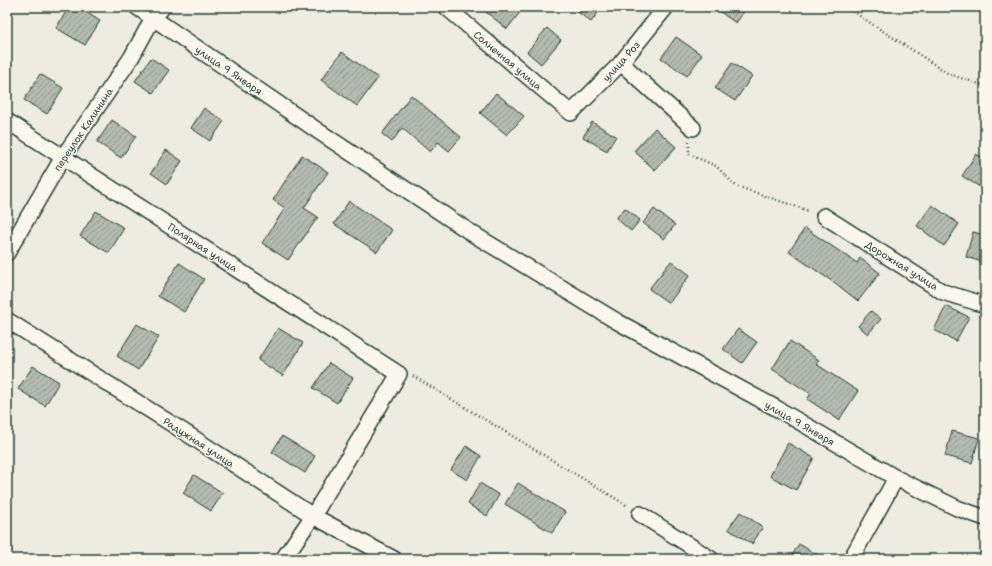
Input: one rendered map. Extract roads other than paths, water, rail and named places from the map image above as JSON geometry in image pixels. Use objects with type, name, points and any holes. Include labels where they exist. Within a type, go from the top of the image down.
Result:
[{"type":"street","name":"улица 9 Января","points":[[138,7],[158,13],[321,133],[472,234],[618,322],[776,408],[896,478],[958,508],[985,518]]},
{"type":"street","name":"Солнечная улица","points":[[446,7],[571,113]]},
{"type":"street","name":"улица Роз","points":[[571,113],[621,63],[666,7]]},
{"type":"street","name":"переулок Калинина","points":[[7,253],[63,157],[131,58],[158,13]]},
{"type":"street","points":[[621,63],[693,128]]},
{"type":"street","name":"Полярная улица","points":[[7,121],[404,374],[313,516]]},
{"type":"street","name":"Дорожная улица","points":[[824,216],[943,292],[985,304]]},
{"type":"street","name":"Радужная улица","points":[[7,320],[186,433],[313,516],[394,559]]},
{"type":"street","points":[[851,559],[896,478]]},
{"type":"street","points":[[640,514],[711,559]]},
{"type":"street","points":[[283,559],[313,516]]}]
